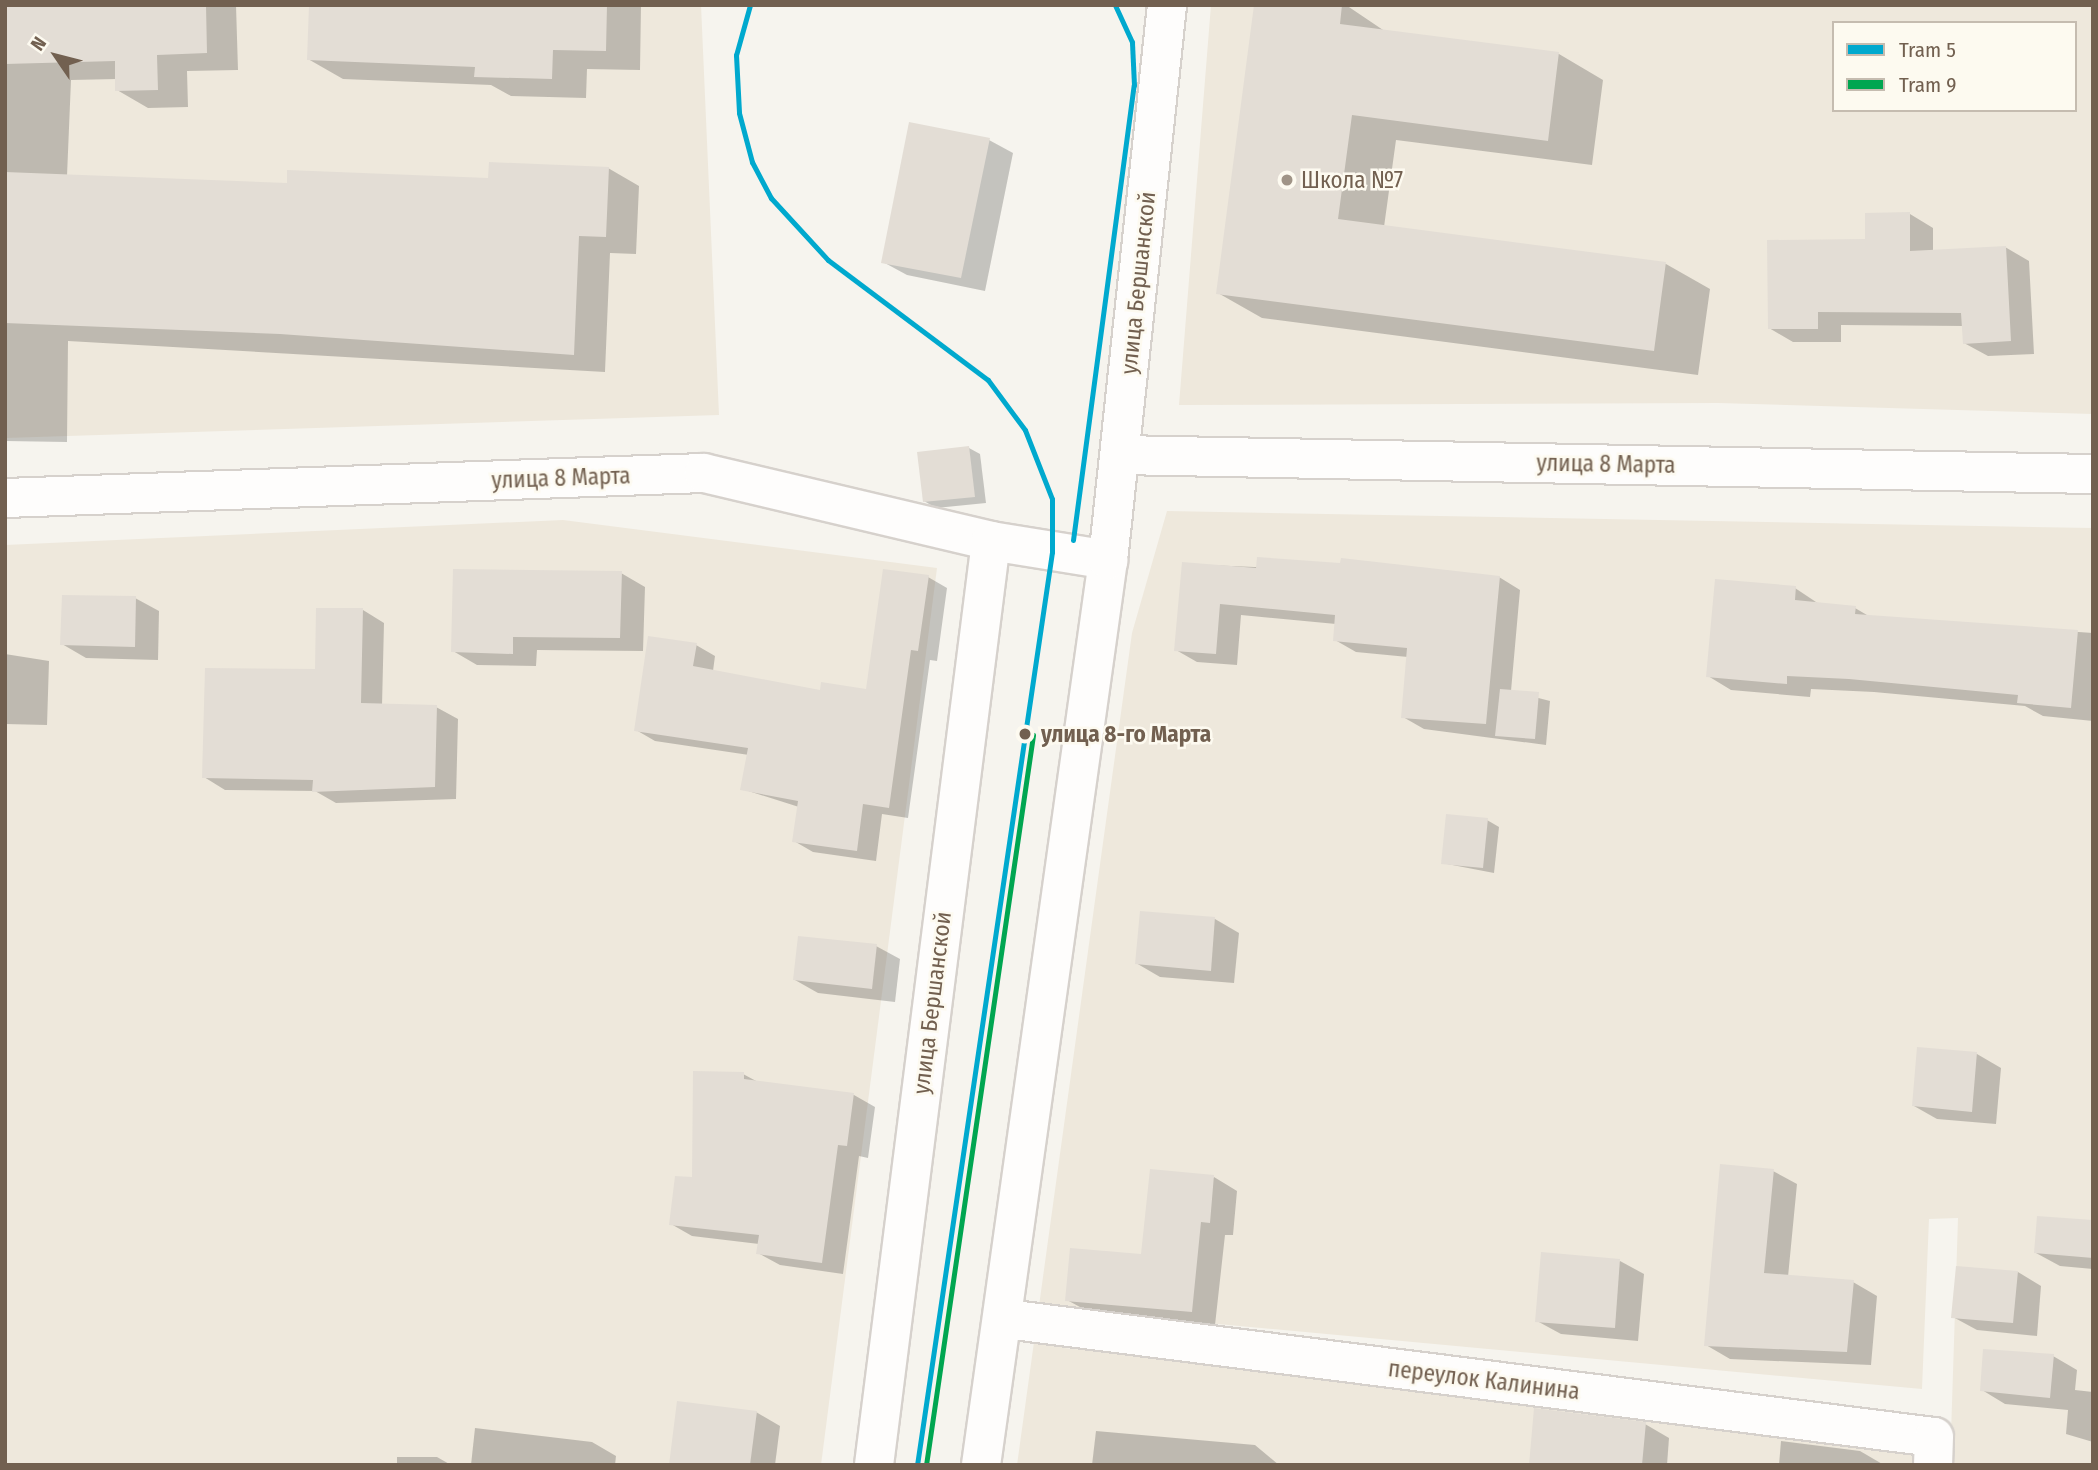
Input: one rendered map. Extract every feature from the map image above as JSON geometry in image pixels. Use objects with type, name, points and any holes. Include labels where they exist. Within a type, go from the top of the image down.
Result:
[{"type":"street","name":"улица Бершанской","points":[[981,1465],[1006,1319],[1108,560],[1167,5]]},
{"type":"street","name":"улица 8 Марта","points":[[1120,455],[2093,474]]},
{"type":"street","name":"улица 8 Марта","points":[[5,498],[704,473],[991,541],[1108,560]]},
{"type":"street","name":"улица Бершанской","points":[[874,1465],[991,541]]},
{"type":"street","name":"переулок Калинина","points":[[1006,1319],[1934,1437],[1933,1465]]},
{"type":"shaded area","points":[[5,5],[701,5],[719,415],[5,438]]},
{"type":"shaded area","points":[[1211,5],[2093,5],[2093,414],[1718,403],[1179,405]]},
{"type":"shaded area","points":[[1167,511],[2093,528],[2093,1465],[1950,1465],[1958,1218],[1929,1219],[1922,1389],[1066,1310],[1064,1348],[1908,1426],[1920,1465],[1017,1465],[1132,633]]},
{"type":"shaded area","points":[[563,520],[937,568],[821,1465],[5,1465],[5,545]]},
{"type":"building","points":[[5,5],[206,5],[207,53],[157,55],[158,90],[115,91],[115,61],[5,64]]},
{"type":"building","points":[[309,5],[607,5],[606,51],[553,50],[552,79],[474,77],[475,67],[307,60]]},
{"type":"building","name":"Школа №7","points":[[1254,5],[1342,5],[1340,24],[1559,52],[1548,141],[1352,115],[1338,219],[1666,262],[1654,351],[1216,294]]},
{"type":"building","points":[[909,122],[990,138],[961,278],[881,263]]},
{"type":"building","points":[[489,162],[609,167],[606,237],[579,236],[574,355],[280,334],[5,323],[5,172],[287,183],[287,170],[488,178]]},
{"type":"building","points":[[1910,212],[1910,251],[2006,246],[2011,341],[1963,344],[1961,313],[1818,312],[1818,329],[1768,329],[1767,240],[1865,239],[1865,213]]},
{"type":"building","points":[[969,446],[975,497],[923,502],[917,452]]},
{"type":"building","points":[[1257,557],[1340,563],[1341,558],[1500,576],[1486,724],[1401,718],[1407,648],[1333,641],[1335,615],[1220,604],[1216,654],[1174,651],[1182,562],[1256,568]]},
{"type":"building","points":[[453,569],[622,571],[620,638],[513,637],[513,654],[451,652]]},
{"type":"building","points":[[883,569],[929,575],[918,651],[911,650],[889,808],[863,804],[857,851],[792,842],[798,801],[740,790],[748,748],[634,731],[648,636],[697,643],[693,666],[820,690],[821,682],[866,689]]},
{"type":"building","points":[[1715,579],[1796,586],[1795,600],[1856,606],[1855,614],[2078,630],[2071,708],[2017,703],[2018,695],[1849,679],[1787,676],[1787,684],[1706,677]]},
{"type":"building","points":[[62,595],[136,596],[135,647],[60,645]]},
{"type":"building","points":[[316,608],[363,608],[361,703],[437,705],[435,787],[312,792],[313,780],[202,778],[205,668],[315,669]]},
{"type":"building","points":[[1500,689],[1539,692],[1535,739],[1495,736]]},
{"type":"building","points":[[1446,814],[1488,818],[1483,868],[1441,864]]},
{"type":"building","points":[[1140,911],[1215,917],[1211,971],[1135,964]]},
{"type":"building","points":[[798,936],[877,944],[872,989],[793,980]]},
{"type":"building","points":[[1917,1047],[1977,1052],[1972,1112],[1912,1106]]},
{"type":"building","points":[[693,1071],[744,1072],[744,1079],[854,1093],[847,1146],[838,1145],[822,1263],[756,1254],[759,1235],[669,1225],[675,1176],[692,1177]]},
{"type":"building","points":[[1720,1164],[1774,1169],[1764,1273],[1854,1280],[1847,1352],[1704,1346]]},
{"type":"building","points":[[1150,1169],[1214,1175],[1210,1223],[1201,1222],[1192,1312],[1065,1301],[1070,1248],[1141,1254]]},
{"type":"building","points":[[2037,1216],[2093,1220],[2093,1258],[2034,1253]]},
{"type":"building","points":[[1541,1252],[1620,1259],[1615,1328],[1535,1322]]},
{"type":"building","points":[[1956,1266],[2018,1271],[2013,1323],[1951,1318]]},
{"type":"building","points":[[1983,1349],[2054,1354],[2050,1398],[1980,1391]]},
{"type":"building","points":[[677,1401],[757,1411],[750,1465],[669,1465]]},
{"type":"building","points":[[1534,1408],[1646,1422],[1642,1465],[1529,1465]]},
{"type":"tram line","name":"5","points":[[750,5],[736,55],[739,113],[752,162],[771,198],[828,260],[988,380],[1025,430],[1052,499],[1052,552],[917,1465]]},
{"type":"tram line","name":"5","points":[[1073,540],[1134,85],[1132,42],[1115,5]]},
{"type":"tram line","name":"9","points":[[926,1465],[1033,735]]},
{"type":"place","name":"Школа №7","points":[[1287,180]]},
{"type":"place","name":"улица 8-го Марта","points":[[1025,734]]}]
